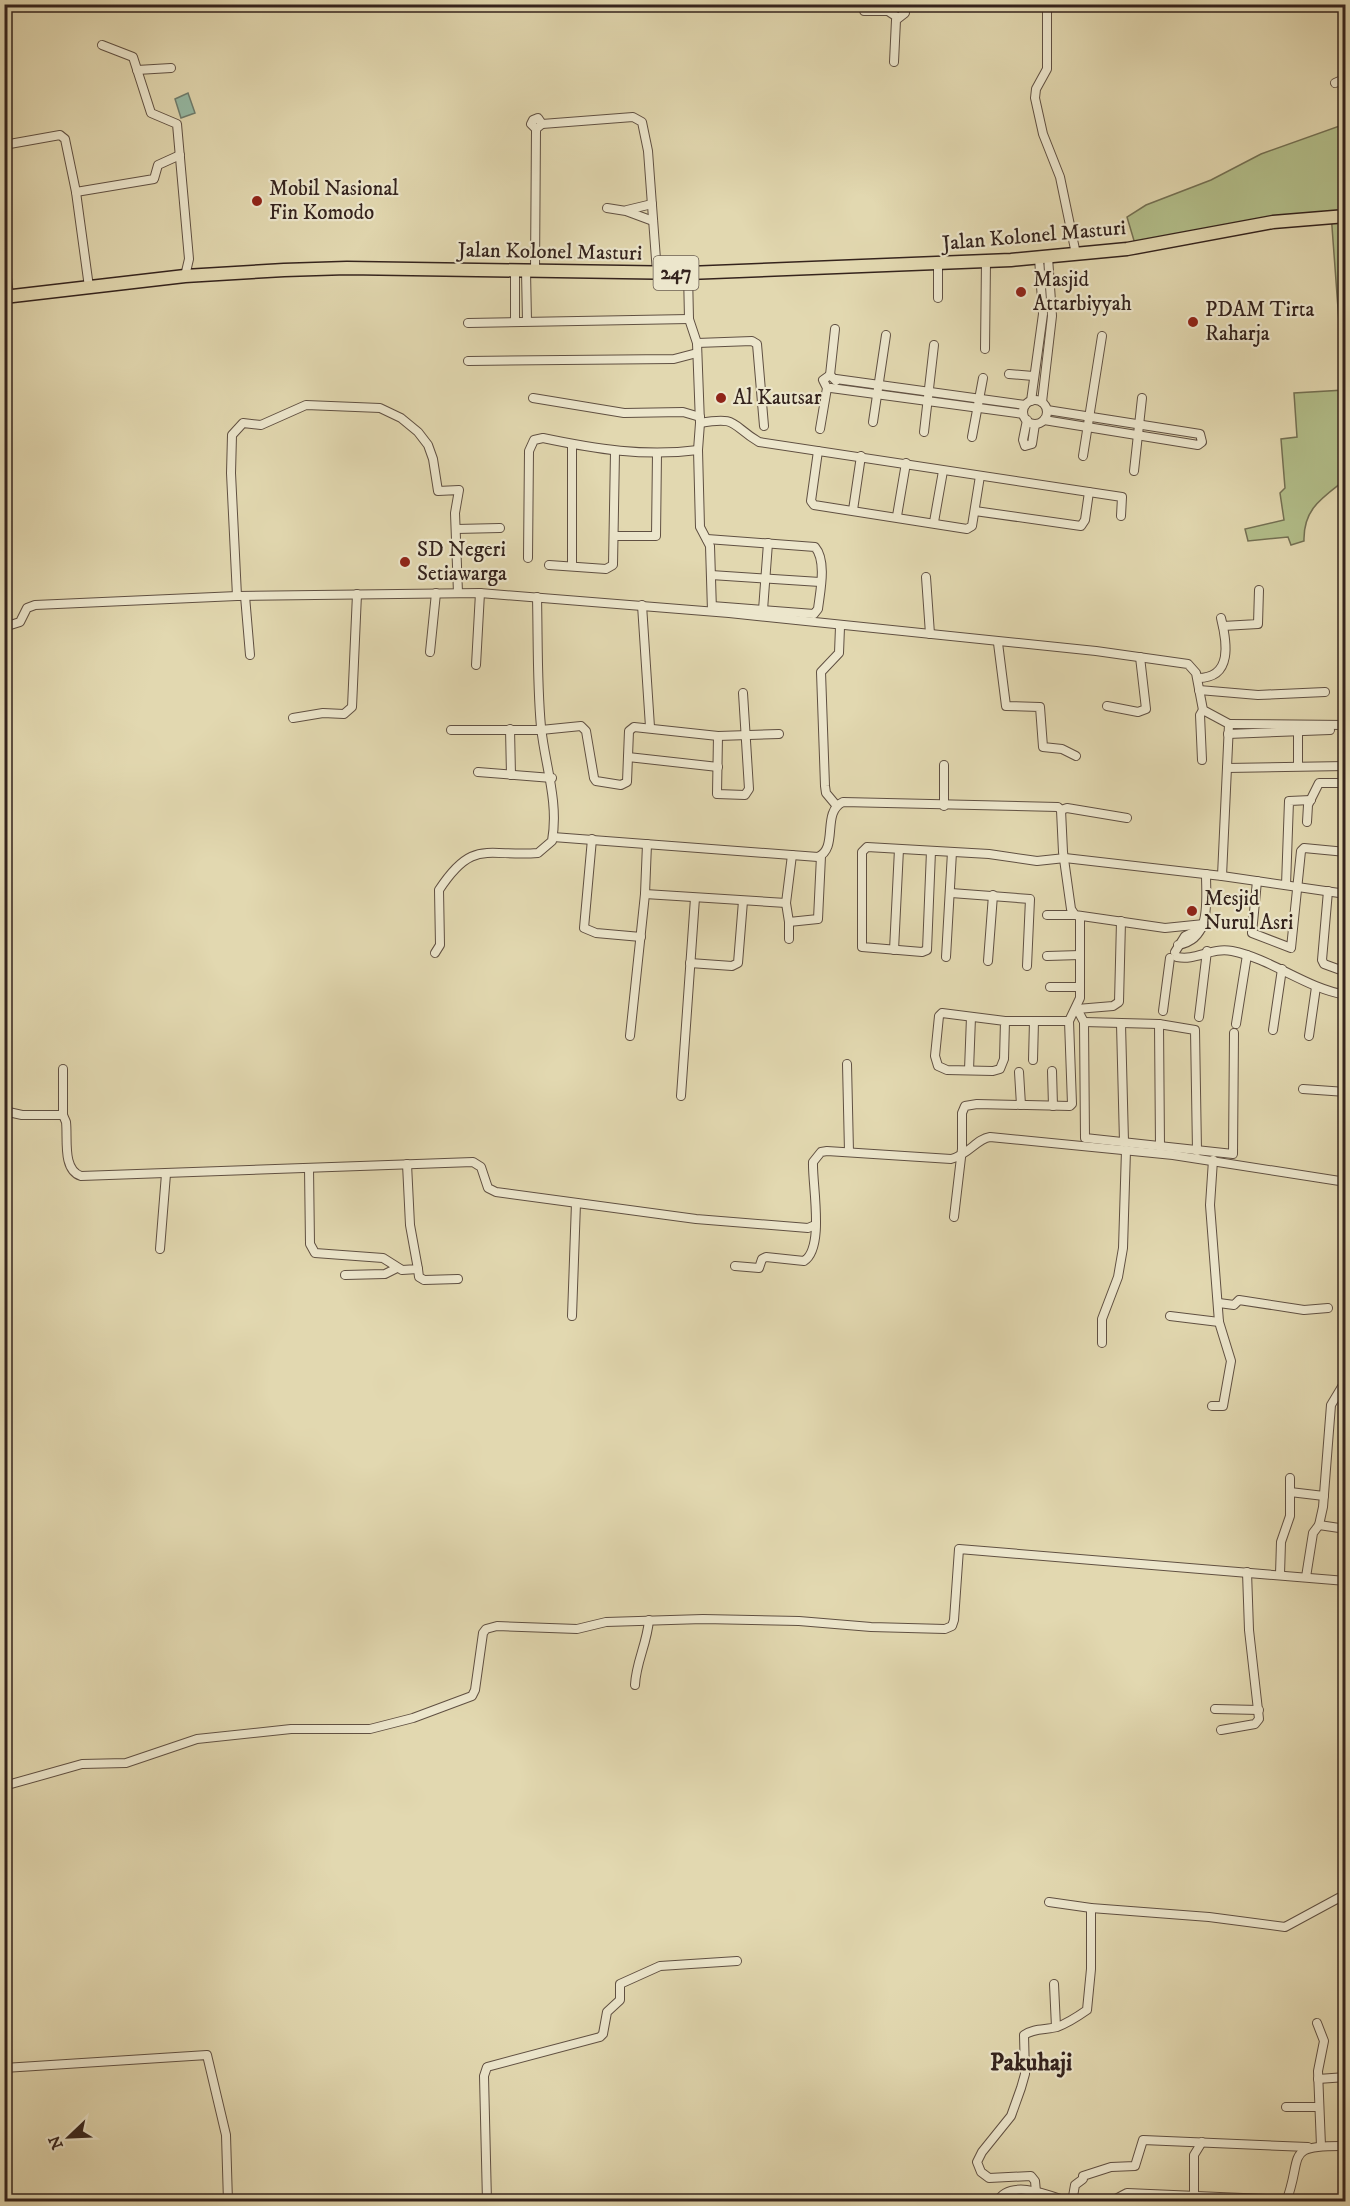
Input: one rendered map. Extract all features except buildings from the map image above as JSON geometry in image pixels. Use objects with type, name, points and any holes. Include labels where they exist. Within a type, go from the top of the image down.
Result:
[{"type":"main road","name":"Jalan Kolonel Masturi","points":[[7,297],[185,276],[341,268],[688,273],[1044,258],[1176,241],[1273,222],[1346,216]]},
{"type":"street","points":[[862,4],[864,11],[888,11],[897,17]]},
{"type":"street","points":[[897,17],[905,13],[904,4]]},
{"type":"street","points":[[1047,4],[1047,69],[1035,92],[1035,98],[1043,134],[1060,177],[1076,254]]},
{"type":"street","points":[[894,62],[897,17]]},
{"type":"street","points":[[102,45],[133,57],[151,113],[177,124],[189,259],[185,276]]},
{"type":"street","points":[[137,70],[171,68]]},
{"type":"street","points":[[1335,83],[1346,78]]},
{"type":"street","points":[[527,321],[525,271],[539,127],[639,119],[643,123],[648,151],[657,273]]},
{"type":"street","points":[[4,145],[63,135],[76,192],[89,287]]},
{"type":"street","points":[[76,192],[154,179],[158,165],[180,155]]},
{"type":"street","points":[[626,211],[652,204]]},
{"type":"street","points":[[607,208],[626,211],[653,221]]},
{"type":"street","points":[[4,251],[7,297]]},
{"type":"street","points":[[1044,258],[1050,279],[1052,316],[1042,402],[1047,410],[1044,420]]},
{"type":"street","points":[[1027,410],[1035,424],[1032,444],[1025,446],[1023,440],[1027,410],[1034,376],[1042,315],[1041,280],[1044,258]]},
{"type":"street","points":[[985,349],[986,261]]},
{"type":"street","points":[[938,263],[938,298]]},
{"type":"street","points":[[515,321],[515,293],[525,271]]},
{"type":"street","points":[[688,273],[689,319],[697,343],[700,527],[710,546],[712,609]]},
{"type":"street","points":[[515,293],[526,292]]},
{"type":"street","points":[[468,323],[689,319]]},
{"type":"street","points":[[820,429],[829,388],[836,384],[833,377],[835,329]]},
{"type":"street","points":[[873,422],[883,385],[886,334]]},
{"type":"street","points":[[1083,456],[1091,417],[1102,336]]},
{"type":"street","points":[[697,343],[752,341],[757,344],[764,426]]},
{"type":"street","points":[[924,432],[932,401],[934,345]]},
{"type":"street","points":[[1037,352],[1048,353]]},
{"type":"street","points":[[468,361],[674,359],[697,353]]},
{"type":"street","points":[[1010,374],[1034,376]]},
{"type":"street","points":[[833,377],[933,392],[982,404]]},
{"type":"street","points":[[972,437],[982,404],[983,378]]},
{"type":"street","points":[[829,388],[1027,410],[1042,402]]},
{"type":"street","points":[[533,398],[624,413],[683,412],[700,420],[732,421],[759,442],[1122,497],[1121,516]]},
{"type":"street","points":[[1134,471],[1142,398]]},
{"type":"street","points":[[250,655],[241,596],[232,504],[232,435],[236,428],[248,422],[261,425],[306,405],[380,408],[401,418],[418,432],[428,445],[433,459],[438,491],[459,490],[454,513],[458,593]]},
{"type":"street","points":[[1035,424],[1044,420],[1198,445],[1202,438],[1200,434],[1047,410]]},
{"type":"street","points":[[528,558],[530,447],[534,440],[543,438],[615,452],[657,453],[698,450]]},
{"type":"street","points":[[572,444],[572,566]]},
{"type":"street","points":[[818,451],[812,503],[853,510],[970,528],[980,476]]},
{"type":"street","points":[[549,565],[610,568],[615,536],[615,452]]},
{"type":"street","points":[[615,536],[656,536],[657,453]]},
{"type":"street","points":[[853,510],[861,456]]},
{"type":"street","points":[[897,516],[906,463]]},
{"type":"street","points":[[934,522],[943,471]]},
{"type":"street","points":[[975,511],[1081,526],[1085,520],[1089,492]]},
{"type":"street","points":[[456,528],[500,528]]},
{"type":"street","points":[[4,627],[20,622],[27,608],[35,605],[241,596],[480,592],[712,609],[814,614],[818,609],[819,554],[815,547],[706,539]]},
{"type":"street","points":[[763,610],[768,543]]},
{"type":"street","points":[[711,575],[820,582]]},
{"type":"street","points":[[926,577],[930,634]]},
{"type":"street","points":[[1198,678],[1214,676],[1224,664],[1222,622],[1258,624],[1259,590]]},
{"type":"street","points":[[476,665],[480,592]]},
{"type":"street","points":[[430,652],[436,593]]},
{"type":"street","points":[[293,718],[323,713],[344,714],[352,706],[357,594]]},
{"type":"street","points":[[435,953],[440,945],[439,890],[454,871],[468,858],[482,852],[538,854],[547,848],[553,837],[552,778],[541,729],[537,597]]},
{"type":"street","points":[[642,605],[650,727]]},
{"type":"street","points":[[712,609],[840,627],[930,634],[1188,664],[1198,678],[1203,710],[1200,731],[1202,760]]},
{"type":"street","points":[[836,805],[826,793],[825,786],[821,672],[839,653],[840,627]]},
{"type":"street","points":[[998,643],[1006,706],[1040,707],[1043,747],[1062,749],[1076,756]]},
{"type":"street","points":[[1107,706],[1138,712],[1146,709],[1140,657]]},
{"type":"street","points":[[1199,690],[1258,695],[1325,692]]},
{"type":"street","points":[[718,736],[718,795],[747,793],[743,693]]},
{"type":"street","points":[[1203,710],[1229,724],[1335,730]]},
{"type":"street","points":[[1222,876],[1229,724]]},
{"type":"street","points":[[1228,734],[1346,724]]},
{"type":"street","points":[[451,730],[581,726],[586,731],[591,772],[596,781],[625,785],[630,730],[650,727],[718,736],[745,737],[779,734]]},
{"type":"street","points":[[1298,728],[1298,765]]},
{"type":"street","points":[[510,729],[511,775]]},
{"type":"street","points":[[628,757],[718,767]]},
{"type":"street","points":[[944,765],[944,806]]},
{"type":"street","points":[[1227,768],[1298,765],[1346,766]]},
{"type":"street","points":[[478,772],[552,778]]},
{"type":"street","points":[[1307,822],[1311,800],[1319,783],[1346,783]]},
{"type":"street","points":[[1286,885],[1288,801],[1311,800]]},
{"type":"street","points":[[789,922],[818,919],[821,856],[827,848],[832,812],[836,805],[850,801],[944,806],[1058,807],[1061,810]]},
{"type":"street","points":[[1061,810],[1067,808],[1127,818]]},
{"type":"street","points":[[954,1217],[963,1141],[962,1113],[965,1106],[1070,1106],[1072,1104],[1069,1021],[1077,1009],[1080,955],[1078,916],[1071,909],[1061,810]]},
{"type":"street","points":[[553,837],[821,856]]},
{"type":"street","points":[[592,839],[584,928],[590,932],[641,937]]},
{"type":"street","points":[[630,1036],[645,894],[647,844]]},
{"type":"street","points":[[932,851],[927,950],[922,952],[864,948],[861,945],[862,852],[868,847],[952,852],[1037,861],[1065,858],[1222,876],[1346,894]]},
{"type":"street","points":[[894,950],[899,849]]},
{"type":"street","points":[[1257,881],[1252,933],[1291,948],[1296,886],[1302,849],[1346,852]]},
{"type":"street","points":[[946,957],[952,852]]},
{"type":"street","points":[[789,939],[786,903],[792,855]]},
{"type":"street","points":[[1163,1011],[1175,953],[1196,937],[1203,926],[1206,874]]},
{"type":"street","points":[[1328,891],[1322,962],[1346,972]]},
{"type":"street","points":[[951,893],[1030,899],[1027,966]]},
{"type":"street","points":[[645,894],[786,903]]},
{"type":"street","points":[[988,962],[993,896]]},
{"type":"street","points":[[681,1096],[695,898]]},
{"type":"street","points":[[690,963],[732,966],[738,963],[743,901]]},
{"type":"street","points":[[1047,915],[1078,916],[1165,928],[1203,926]]},
{"type":"street","points":[[1077,1009],[1113,1006],[1119,1002],[1121,921]]},
{"type":"street","points":[[1175,953],[1196,957],[1207,951],[1224,950],[1247,955],[1282,969],[1316,987],[1346,995]]},
{"type":"street","points":[[1199,1017],[1207,951]]},
{"type":"street","points":[[1047,956],[1080,955]]},
{"type":"street","points":[[1236,1024],[1247,955]]},
{"type":"street","points":[[1273,1030],[1282,969]]},
{"type":"street","points":[[1050,987],[1080,987]]},
{"type":"street","points":[[1309,1036],[1316,987]]},
{"type":"street","points":[[1077,1009],[1084,1022],[1084,1136],[1088,1139],[1346,1182]]},
{"type":"street","points":[[1005,1021],[1004,1059],[1000,1069],[969,1070],[938,1066],[935,1056],[939,1014],[1005,1021],[1069,1021]]},
{"type":"street","points":[[969,1070],[971,1017]]},
{"type":"street","points":[[1033,1060],[1034,1021]]},
{"type":"street","points":[[1084,1022],[1159,1024],[1192,1029],[1196,1034],[1197,1151]]},
{"type":"street","points":[[1102,1343],[1102,1319],[1118,1277],[1123,1248],[1125,1146],[1121,1024]]},
{"type":"street","points":[[1159,1024],[1160,1147]]},
{"type":"street","points":[[963,1141],[979,1141],[990,1137],[1160,1147],[1174,1152],[1197,1151],[1231,1155],[1234,1152],[1234,1033]]},
{"type":"street","points":[[847,1064],[849,1152]]},
{"type":"street","points":[[63,1069],[63,1115],[66,1122],[69,1166],[77,1175],[166,1174],[473,1162],[481,1167],[485,1185],[491,1191],[696,1219],[807,1228],[815,1225]]},
{"type":"street","points":[[1052,1071],[1053,1106]]},
{"type":"street","points":[[1019,1072],[1021,1105]]},
{"type":"street","points":[[1304,1089],[1346,1092]]},
{"type":"street","points":[[4,1111],[22,1115],[63,1115]]},
{"type":"street","points":[[735,1266],[759,1268],[766,1257],[807,1260],[814,1243],[814,1158],[827,1151],[941,1159],[960,1157],[979,1141]]},
{"type":"street","points":[[1212,1406],[1224,1406],[1231,1361],[1220,1322],[1210,1205],[1213,1160]]},
{"type":"street","points":[[407,1164],[410,1225],[420,1278],[424,1280],[458,1279]]},
{"type":"street","points":[[309,1168],[310,1244],[313,1251],[320,1254],[383,1258],[397,1268]]},
{"type":"street","points":[[160,1249],[166,1174]]},
{"type":"street","points":[[572,1316],[576,1203]]},
{"type":"street","points":[[345,1275],[385,1274],[397,1268],[418,1269]]},
{"type":"street","points":[[1219,1304],[1234,1305],[1239,1300],[1304,1310],[1328,1308]]},
{"type":"street","points":[[1170,1316],[1220,1322]]},
{"type":"street","points":[[1306,1577],[1313,1533],[1319,1525],[1324,1496],[1331,1405],[1346,1380]]},
{"type":"street","points":[[1280,1574],[1281,1542],[1290,1516],[1290,1478]]},
{"type":"street","points":[[1290,1492],[1324,1496]]},
{"type":"street","points":[[1319,1525],[1346,1529]]},
{"type":"street","points":[[4,1786],[82,1764],[126,1763],[197,1739],[291,1729],[333,1727],[362,1730],[396,1723],[452,1706],[472,1696],[475,1690],[480,1645],[486,1629],[507,1626],[577,1629],[606,1622],[649,1620],[799,1621],[871,1627],[945,1629],[952,1626],[954,1620],[959,1549],[1346,1581]]},
{"type":"street","points":[[1221,1730],[1255,1724],[1259,1719],[1249,1630],[1247,1572]]},
{"type":"street","points":[[635,1685],[636,1666],[644,1651],[649,1620]]},
{"type":"street","points":[[1215,1709],[1258,1710]]},
{"type":"street","points":[[1049,1902],[1091,1908],[1209,1917],[1285,1927],[1346,1894]]},
{"type":"street","points":[[1036,2192],[1035,2181],[1031,2176],[989,2178],[981,2172],[977,2162],[982,2152],[1011,2116],[1018,2098],[1025,2074],[1024,2035],[1074,2020],[1087,2010],[1091,1969],[1091,1908]]},
{"type":"street","points":[[487,2202],[487,2067],[600,2037],[603,2034],[605,2016],[620,2000],[620,1984],[652,1970],[671,1964],[737,1961]]},
{"type":"street","points":[[1054,1984],[1056,2027]]},
{"type":"street","points":[[1317,2024],[1324,2040],[1318,2079],[1321,2146]]},
{"type":"street","points":[[4,2068],[207,2055],[226,2135],[228,2202]]},
{"type":"street","points":[[1318,2079],[1346,2077]]},
{"type":"street","points":[[1286,2107],[1319,2108]]},
{"type":"street","points":[[997,2202],[1001,2195],[1016,2189],[1070,2202],[1075,2185],[1083,2180],[1083,2176],[1111,2167],[1135,2166],[1143,2140],[1308,2147],[1346,2146]]},
{"type":"street","points":[[1196,2198],[1194,2155],[1202,2142]]},
{"type":"street","points":[[1110,2202],[1127,2193],[1286,2201],[1294,2163],[1300,2152],[1308,2147]]},
{"type":"shaded area","points":[[188,93],[195,113],[181,118],[175,99]]},
{"type":"shaded area","points":[[1345,124],[1345,480],[1310,512],[1304,541],[1291,545],[1288,537],[1248,541],[1245,529],[1284,520],[1280,493],[1285,488],[1281,439],[1297,437],[1294,393],[1344,390],[1331,213],[1135,244],[1127,217],[1146,205],[1211,180],[1261,154]]},
{"type":"place","name":"Mobil Nasional Fin Komodo","points":[[257,201]]},
{"type":"place","name":"Masjid Attarbiyyah","points":[[1021,292]]},
{"type":"place","name":"PDAM Tirta Raharja","points":[[1193,322]]},
{"type":"place","name":"Al Kautsar","points":[[721,398]]},
{"type":"place","name":"SD Negeri Setiawarga","points":[[405,562]]},
{"type":"place","name":"Mesjid Nurul Asri","points":[[1192,911]]},
{"type":"district","name":"Pakuhaji","points":[[1031,2063]]}]
